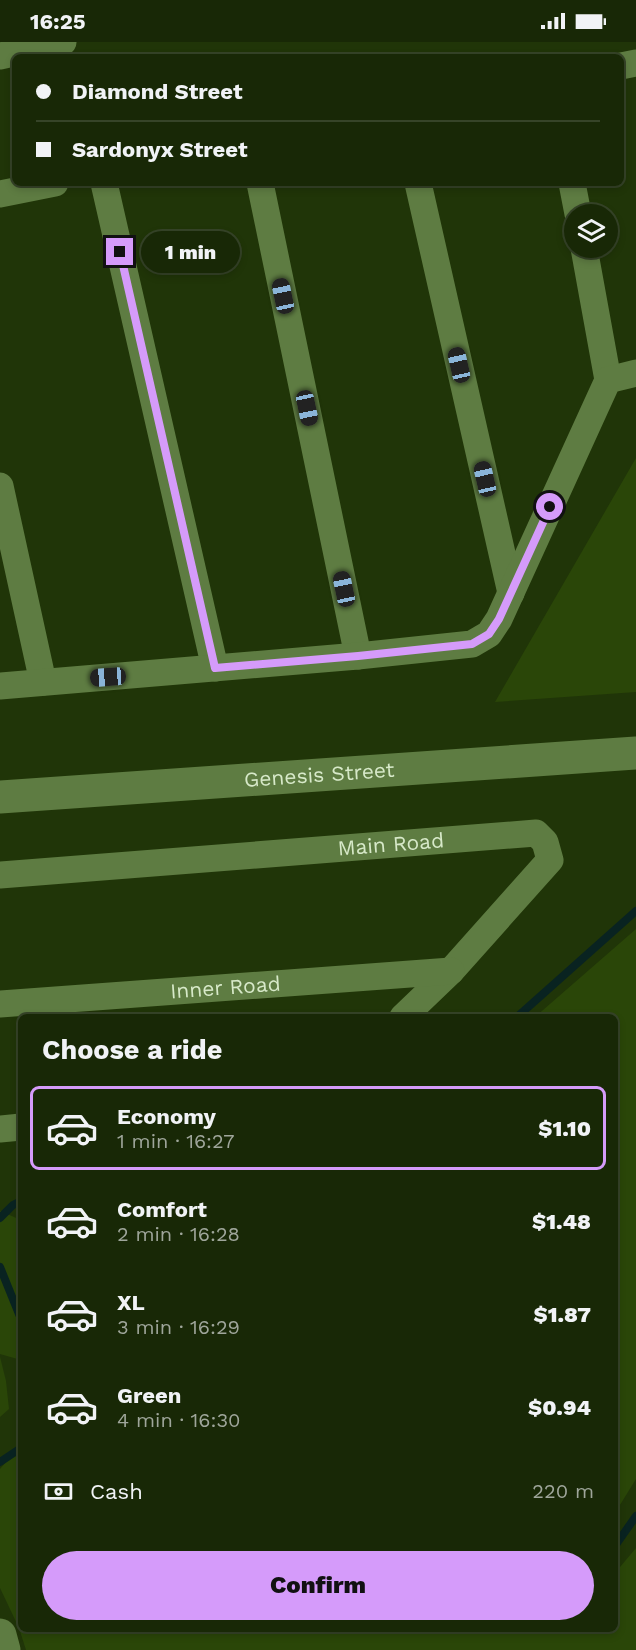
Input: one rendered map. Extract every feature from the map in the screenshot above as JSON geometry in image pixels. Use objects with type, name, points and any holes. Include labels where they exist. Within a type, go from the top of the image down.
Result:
[{"type":"street","points":[[0,56],[63,42]]},
{"type":"street","points":[[0,194],[40,186]]},
{"type":"street","points":[[105,186],[215,668]]},
{"type":"street","points":[[261,186],[358,656]]},
{"type":"street","points":[[419,186],[511,592]]},
{"type":"street","points":[[573,186],[576,204]]},
{"type":"street","points":[[0,686],[358,656],[472,644],[489,634],[499,619],[608,380],[586,258]]},
{"type":"street","points":[[608,380],[636,373]]},
{"type":"street","points":[[0,486],[43,682]]},
{"type":"street","name":"Genesis Street","points":[[0,797],[636,753]]},
{"type":"street","name":"Main Road","points":[[0,875],[536,833],[545,842],[550,860],[451,972],[405,1014]]},
{"type":"street","name":"Inner Road","points":[[0,1004],[451,972]]},
{"type":"street","points":[[0,1129],[18,1127]]},
{"type":"street","points":[[0,1635],[4,1650]]},
{"type":"green space","points":[[636,458],[636,692],[495,702]]},
{"type":"green space","points":[[636,929],[636,1479],[618,1508],[618,1014],[538,1014]]},
{"type":"green space","points":[[0,1211],[18,1219],[18,1359],[0,1354]]},
{"type":"green space","points":[[0,1357],[6,1381],[9,1409],[0,1417]]},
{"type":"green space","points":[[17,1449],[18,1626],[0,1588],[0,1469]]},
{"type":"green space","points":[[636,1548],[636,1650],[26,1650],[20,1632],[618,1632],[618,1569]]},
{"type":"waterway","points":[[520,1014],[636,911]]},
{"type":"waterway","points":[[0,1218],[18,1202]]},
{"type":"waterway","points":[[0,1267],[18,1312]]},
{"type":"waterway","points":[[0,1462],[18,1450]]},
{"type":"waterway","points":[[618,1542],[636,1516]]},
{"type":"route","points":[[120,252],[215,668],[472,644],[489,634],[499,619],[550,507]]}]
